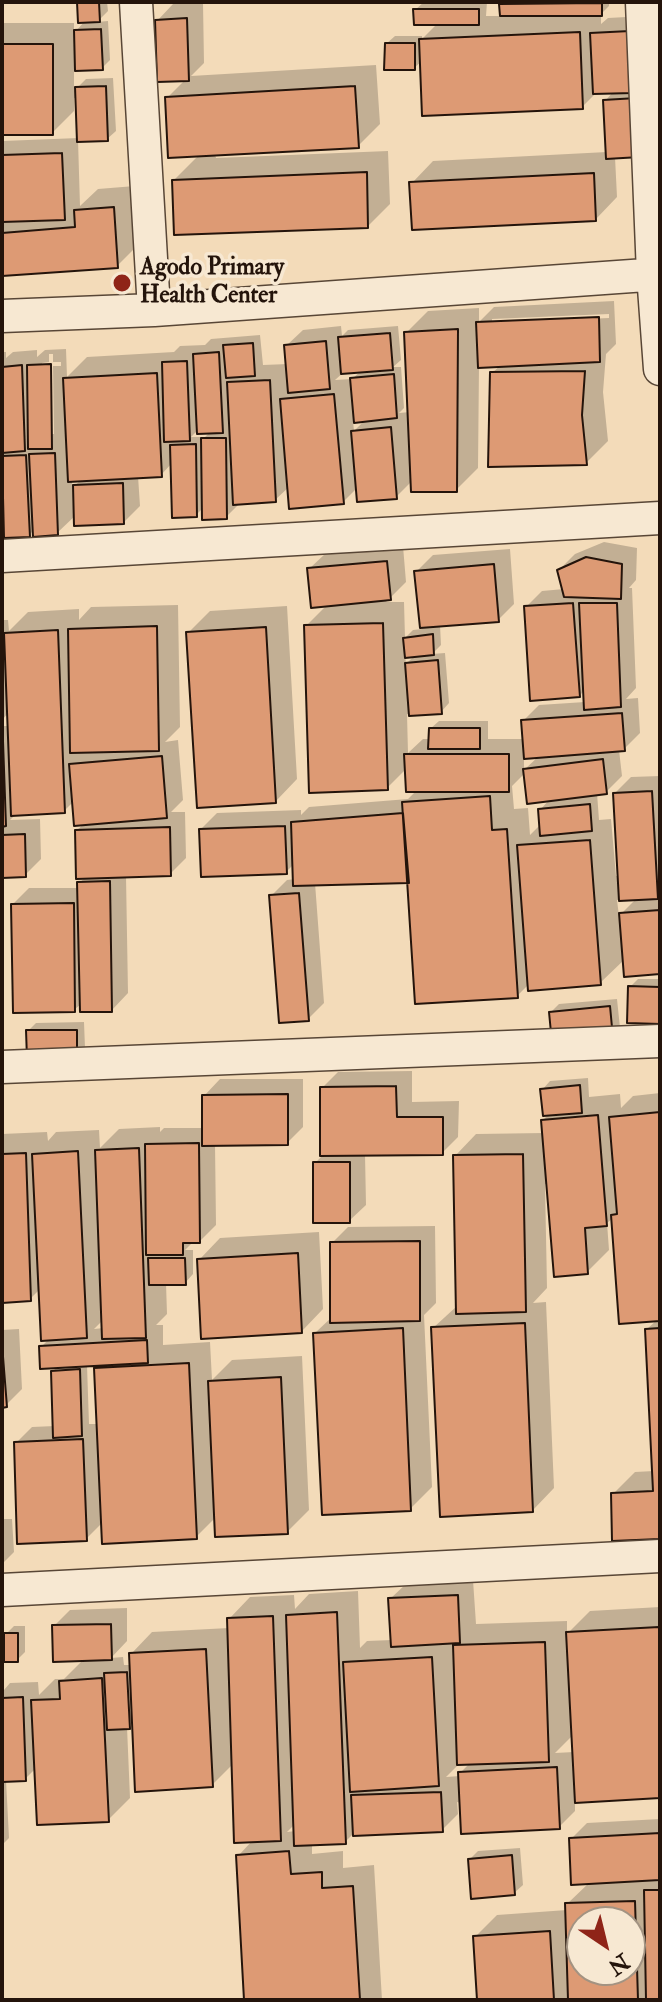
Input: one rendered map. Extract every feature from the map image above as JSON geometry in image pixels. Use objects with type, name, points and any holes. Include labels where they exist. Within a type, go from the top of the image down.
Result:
[{"type":"street","points":[[136,2],[154,310]]},
{"type":"street","points":[[642,2],[660,369]]},
{"type":"street","points":[[2,316],[154,310],[657,274]]},
{"type":"street","points":[[2,556],[660,518]]},
{"type":"street","points":[[2,1067],[660,1041]]},
{"type":"street","points":[[2,1590],[660,1556]]},
{"type":"building","points":[[77,2],[99,2],[100,22],[78,23]]},
{"type":"building","points":[[602,3],[602,16],[500,16],[499,4]]},
{"type":"building","points":[[413,9],[479,9],[479,25],[414,25]]},
{"type":"building","points":[[187,18],[189,81],[157,82],[155,20]]},
{"type":"building","points":[[101,29],[103,70],[75,71],[74,30]]},
{"type":"building","points":[[630,31],[633,93],[593,94],[590,33]]},
{"type":"building","points":[[580,32],[583,109],[422,116],[419,39]]},
{"type":"building","points":[[385,43],[415,43],[415,70],[384,70]]},
{"type":"building","points":[[2,44],[53,44],[53,135],[2,135]]},
{"type":"building","points":[[106,86],[108,141],[77,142],[75,87]]},
{"type":"building","points":[[355,86],[359,148],[168,158],[165,97]]},
{"type":"building","points":[[637,98],[640,157],[606,159],[603,100]]},
{"type":"building","points":[[62,153],[65,220],[2,222],[2,155]]},
{"type":"building","points":[[367,172],[368,228],[174,235],[172,180]]},
{"type":"building","points":[[594,173],[596,221],[412,230],[409,182]]},
{"type":"building","points":[[114,207],[118,268],[2,276],[2,233],[75,227],[74,210]]},
{"type":"building","points":[[599,317],[600,362],[478,368],[476,322]]},
{"type":"building","points":[[458,329],[457,492],[411,492],[404,332]]},
{"type":"building","points":[[390,333],[393,370],[341,374],[338,337]]},
{"type":"building","points":[[326,341],[330,389],[288,393],[284,345]]},
{"type":"building","points":[[253,343],[255,376],[226,378],[223,345]]},
{"type":"building","points":[[219,352],[223,433],[197,434],[193,354]]},
{"type":"building","points":[[187,361],[190,441],[164,442],[162,362]]},
{"type":"building","points":[[51,364],[52,449],[28,449],[27,365]]},
{"type":"building","points":[[22,365],[25,451],[2,453],[2,367]]},
{"type":"building","points":[[585,371],[582,415],[587,465],[488,467],[490,372]]},
{"type":"building","points":[[157,373],[162,477],[68,482],[63,378]]},
{"type":"building","points":[[394,374],[397,418],[354,423],[350,378]]},
{"type":"building","points":[[270,380],[276,502],[233,505],[227,382]]},
{"type":"building","points":[[334,394],[344,504],[289,509],[280,399]]},
{"type":"building","points":[[391,427],[397,499],[357,502],[351,431]]},
{"type":"building","points":[[201,438],[226,438],[227,519],[202,520]]},
{"type":"building","points":[[196,444],[197,517],[172,518],[170,445]]},
{"type":"building","points":[[55,453],[58,535],[33,537],[29,454]]},
{"type":"building","points":[[26,455],[30,537],[4,538],[2,456]]},
{"type":"building","points":[[123,483],[124,524],[74,526],[73,485]]},
{"type":"building","points":[[586,557],[622,564],[621,599],[564,597],[557,570]]},
{"type":"building","points":[[387,561],[391,600],[311,608],[307,568]]},
{"type":"building","points":[[494,564],[499,622],[420,628],[414,571]]},
{"type":"building","points":[[573,603],[580,697],[530,701],[524,606]]},
{"type":"building","points":[[579,603],[617,603],[621,707],[584,710]]},
{"type":"building","points":[[383,623],[388,790],[309,793],[304,625]]},
{"type":"building","points":[[157,626],[159,751],[70,753],[68,629]]},
{"type":"building","points":[[266,627],[276,803],[197,808],[186,632]]},
{"type":"building","points":[[58,630],[65,813],[11,816],[4,633]]},
{"type":"building","points":[[433,634],[434,655],[405,658],[403,638]]},
{"type":"building","points":[[438,660],[442,714],[409,716],[405,663]]},
{"type":"building","points":[[622,713],[625,751],[524,759],[521,720]]},
{"type":"building","points":[[429,728],[480,728],[480,749],[428,749]]},
{"type":"building","points":[[2,741],[6,826],[2,827]]},
{"type":"building","points":[[404,754],[509,754],[509,792],[406,792]]},
{"type":"building","points":[[162,756],[167,818],[74,826],[69,764]]},
{"type":"building","points":[[603,759],[607,794],[527,804],[523,769]]},
{"type":"building","points":[[652,791],[658,899],[619,901],[613,793]]},
{"type":"building","points":[[490,796],[492,830],[507,829],[518,998],[415,1004],[402,802]]},
{"type":"building","points":[[590,804],[592,831],[540,836],[538,809]]},
{"type":"building","points":[[403,813],[409,883],[293,886],[291,822]]},
{"type":"building","points":[[285,826],[287,874],[201,877],[199,829]]},
{"type":"building","points":[[170,827],[171,876],[76,879],[75,830]]},
{"type":"building","points":[[25,834],[26,877],[2,878],[2,835]]},
{"type":"building","points":[[590,840],[601,985],[528,991],[517,845]]},
{"type":"building","points":[[110,881],[112,1012],[80,1012],[77,882]]},
{"type":"building","points":[[299,893],[309,1021],[279,1023],[269,895]]},
{"type":"building","points":[[74,903],[75,1012],[13,1013],[11,904]]},
{"type":"building","points":[[660,910],[660,974],[624,977],[619,913]]},
{"type":"building","points":[[628,986],[660,987],[660,1024],[627,1023]]},
{"type":"building","points":[[610,1006],[613,1038],[552,1043],[549,1012]]},
{"type":"building","points":[[26,1030],[77,1030],[77,1058],[27,1059]]},
{"type":"building","points":[[580,1085],[582,1113],[543,1116],[540,1089]]},
{"type":"building","points":[[396,1086],[397,1117],[443,1117],[443,1155],[320,1156],[320,1087]]},
{"type":"building","points":[[288,1094],[288,1145],[202,1146],[202,1095]]},
{"type":"building","points":[[660,1112],[660,1321],[619,1324],[611,1215],[617,1214],[609,1117]]},
{"type":"building","points":[[598,1115],[607,1226],[585,1228],[588,1274],[554,1277],[541,1120]]},
{"type":"building","points":[[199,1143],[200,1243],[183,1243],[183,1255],[146,1255],[145,1144]]},
{"type":"building","points":[[139,1148],[146,1338],[102,1339],[95,1150]]},
{"type":"building","points":[[78,1151],[87,1338],[41,1341],[32,1154]]},
{"type":"building","points":[[26,1153],[31,1301],[2,1303],[2,1154]]},
{"type":"building","points":[[523,1154],[526,1312],[456,1314],[453,1155]]},
{"type":"building","points":[[313,1162],[350,1162],[350,1223],[313,1223]]},
{"type":"building","points":[[420,1241],[420,1321],[330,1323],[330,1242]]},
{"type":"building","points":[[298,1253],[302,1333],[201,1339],[197,1259]]},
{"type":"building","points":[[148,1258],[185,1258],[186,1285],[149,1285]]},
{"type":"building","points":[[525,1323],[533,1512],[440,1517],[431,1327]]},
{"type":"building","points":[[403,1328],[411,1511],[322,1515],[313,1333]]},
{"type":"building","points":[[660,1328],[660,1539],[612,1541],[611,1493],[653,1491],[645,1329]]},
{"type":"building","points":[[147,1340],[148,1363],[40,1369],[39,1346]]},
{"type":"building","points":[[2,1344],[7,1407],[2,1408]]},
{"type":"building","points":[[189,1363],[197,1539],[102,1544],[94,1368]]},
{"type":"building","points":[[80,1369],[82,1436],[53,1438],[51,1371]]},
{"type":"building","points":[[281,1377],[288,1534],[215,1537],[208,1381]]},
{"type":"building","points":[[83,1439],[87,1541],[17,1544],[14,1442]]},
{"type":"building","points":[[458,1595],[460,1643],[391,1647],[388,1598]]},
{"type":"building","points":[[337,1612],[346,1844],[294,1846],[286,1615]]},
{"type":"building","points":[[273,1616],[281,1841],[234,1843],[227,1618]]},
{"type":"building","points":[[111,1624],[112,1660],[53,1662],[52,1625]]},
{"type":"building","points":[[659,1627],[660,1798],[575,1803],[566,1632]]},
{"type":"building","points":[[4,1633],[18,1633],[18,1662],[4,1662]]},
{"type":"building","points":[[545,1642],[549,1762],[457,1765],[453,1645]]},
{"type":"building","points":[[206,1649],[213,1787],[135,1792],[129,1653]]},
{"type":"building","points":[[432,1657],[439,1786],[350,1792],[343,1662]]},
{"type":"building","points":[[127,1672],[130,1729],[107,1730],[104,1673]]},
{"type":"building","points":[[102,1678],[109,1822],[37,1825],[31,1700],[60,1699],[59,1681]]},
{"type":"building","points":[[23,1697],[26,1781],[2,1782],[2,1698]]},
{"type":"building","points":[[557,1767],[560,1829],[461,1834],[458,1772]]},
{"type":"building","points":[[441,1792],[443,1832],[353,1836],[351,1795]]},
{"type":"building","points":[[660,1833],[660,1880],[571,1885],[569,1838]]},
{"type":"building","points":[[289,1851],[291,1874],[322,1872],[322,1888],[353,1886],[360,2000],[244,2000],[236,1855]]},
{"type":"building","points":[[512,1855],[515,1895],[471,1899],[468,1859]]},
{"type":"building","points":[[644,1890],[660,1890],[660,2000],[646,2000]]},
{"type":"building","points":[[635,1901],[635,1906],[566,1906],[566,1935],[565,1903]]},
{"type":"building","points":[[550,1931],[554,2000],[477,2000],[473,1936]]},
{"type":"building","points":[[568,1986],[638,1986],[638,2000],[568,2000]]},
{"type":"place","name":"Agodo Primary Health Center","points":[[122,283]]}]
